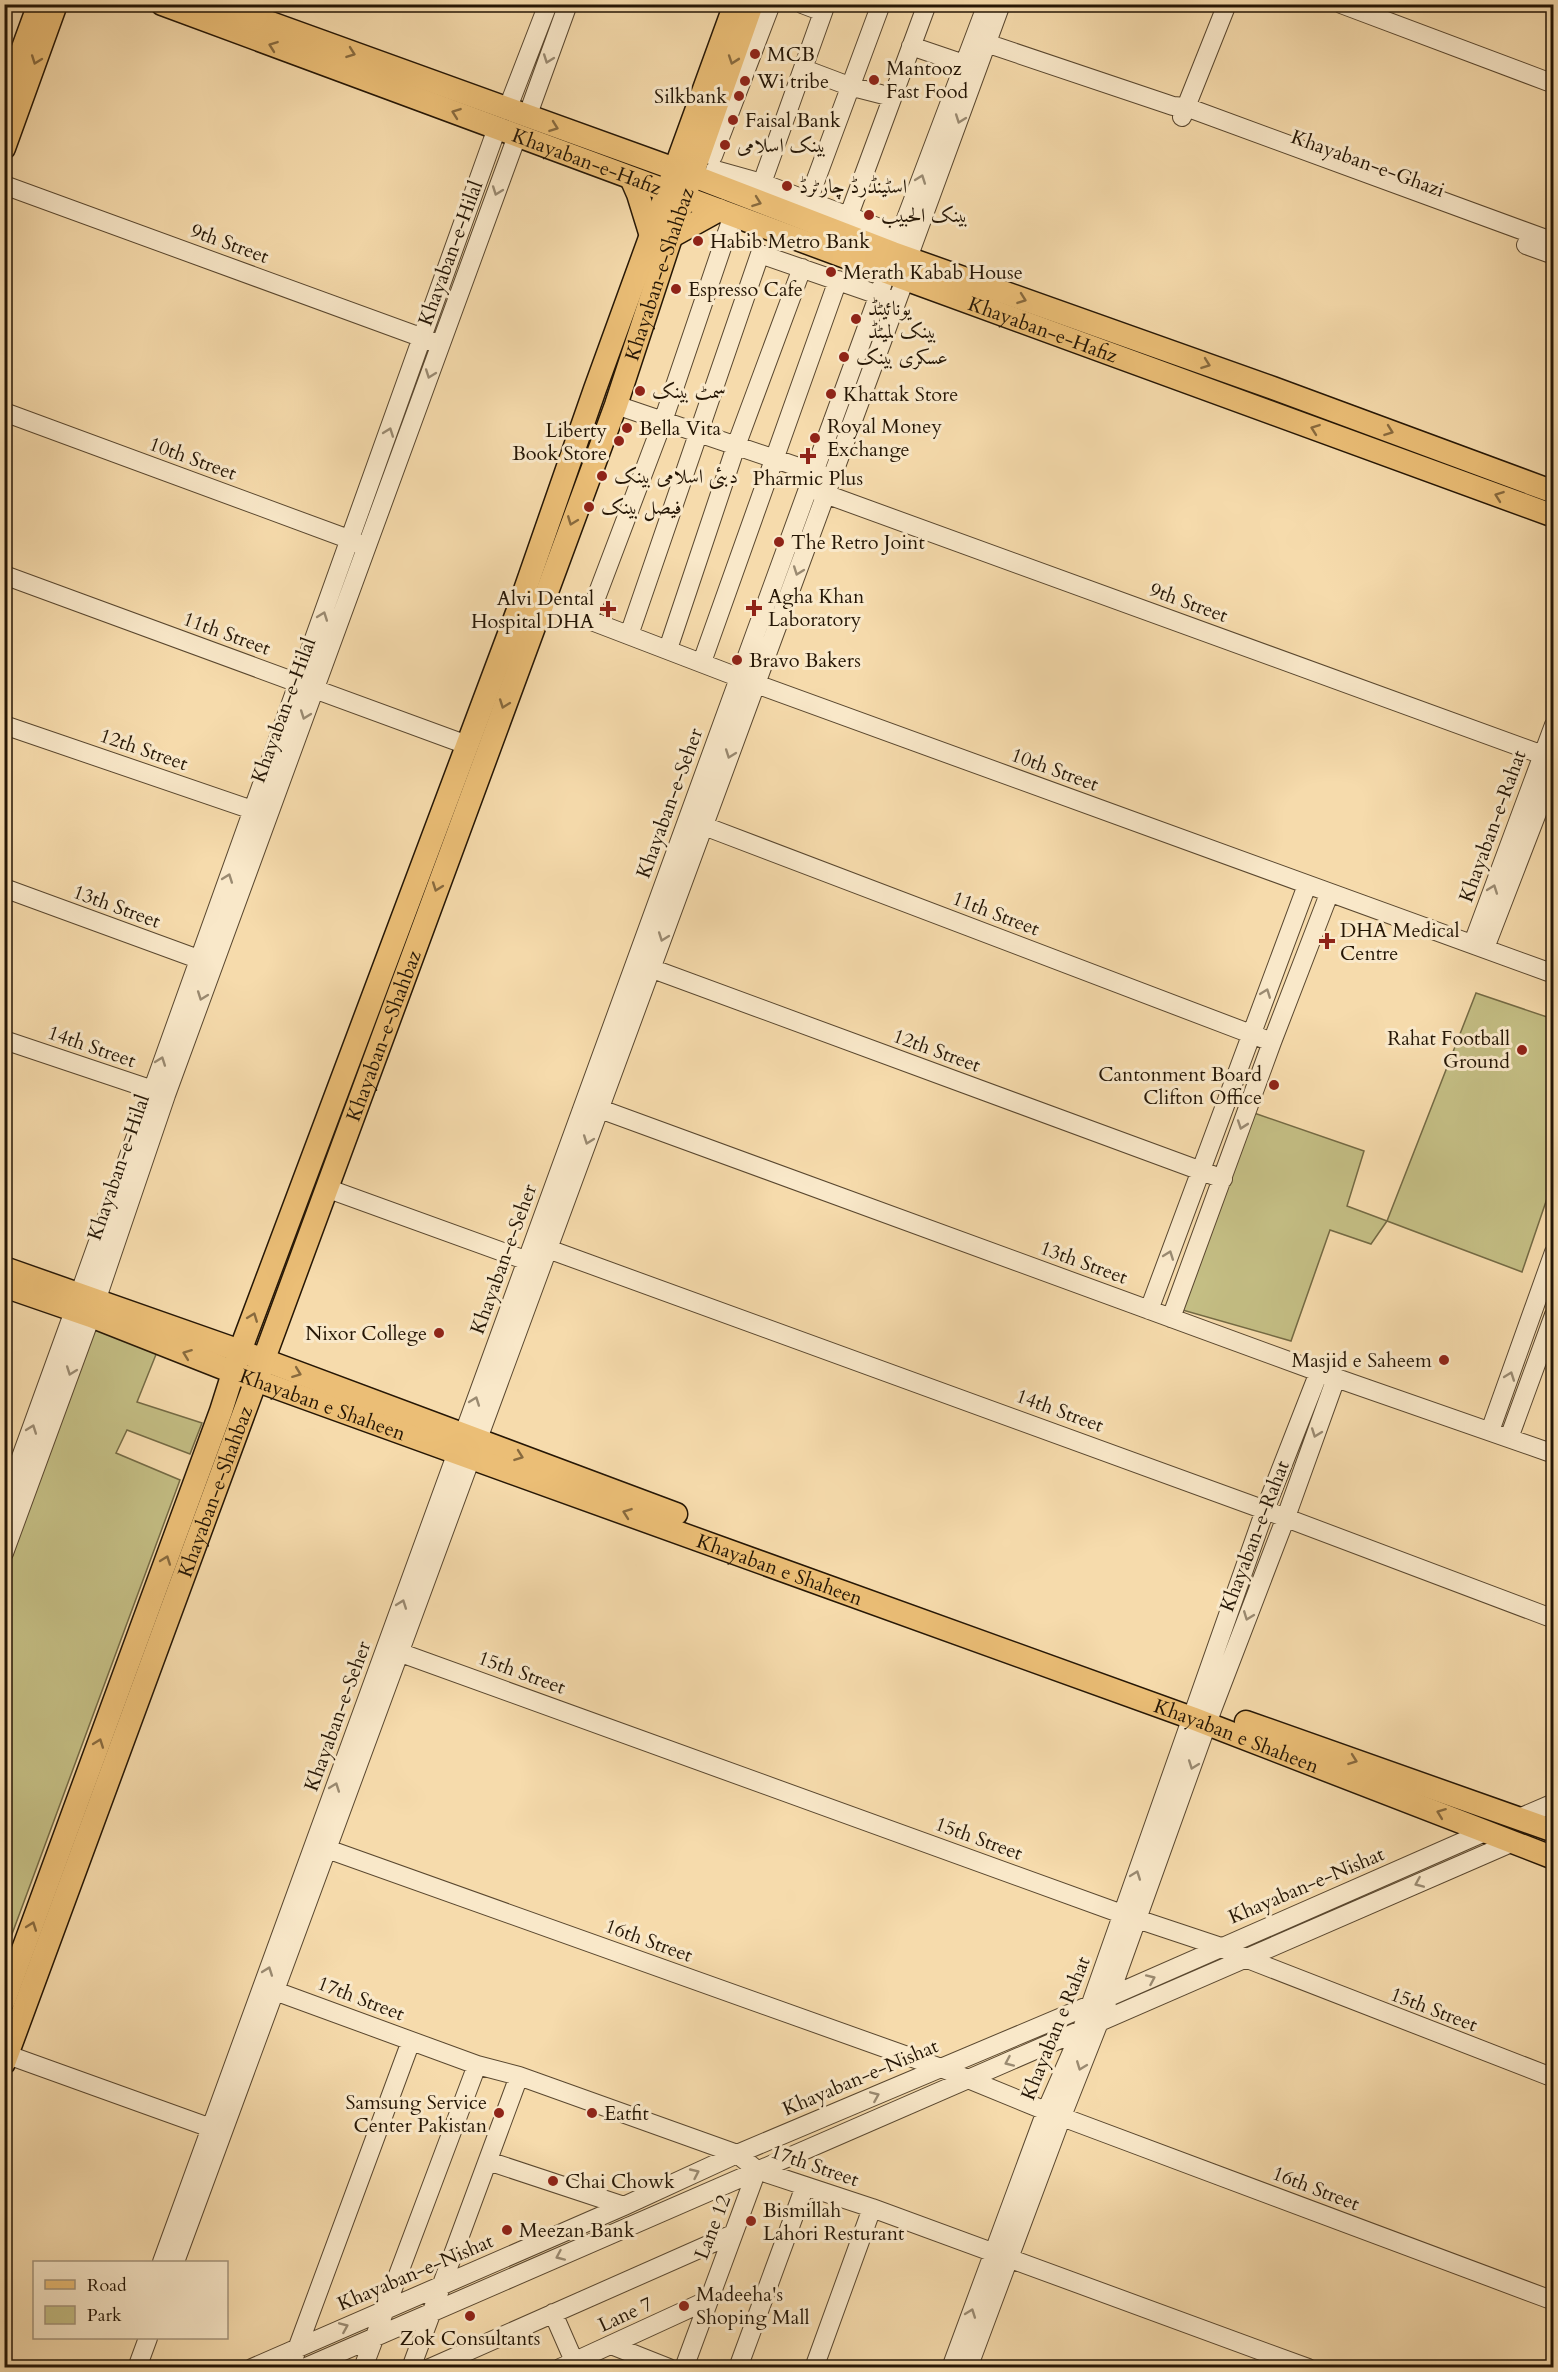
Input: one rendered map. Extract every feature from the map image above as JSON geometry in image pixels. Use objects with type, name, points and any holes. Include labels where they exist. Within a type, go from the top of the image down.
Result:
[{"type":"main road","points":[[4,100],[39,4]]},
{"type":"main road","points":[[4,148],[56,4]]},
{"type":"main road","name":"Khayaban-e-Hafiz","points":[[162,4],[512,123],[684,172],[716,171],[798,203],[901,256],[1265,410],[1554,516]]},
{"type":"main road","name":"Khayaban-e-Hafiz","points":[[218,4],[512,123],[631,178],[726,213],[901,256],[1273,388],[1554,492]]},
{"type":"main road","name":"Khayaban-e-Shahbaz","points":[[6,2059],[616,405],[662,236],[684,172],[690,135],[735,4]]},
{"type":"main road","name":"Khayaban-e-Shahbaz","points":[[690,135],[752,4]]},
{"type":"main road","points":[[640,158],[690,135],[716,171]]},
{"type":"main road","points":[[631,178],[641,203],[662,236],[726,213]]},
{"type":"main road","name":"Khayaban-e-Shahbaz","points":[[4,2001],[237,1362],[518,610],[595,389],[662,236]]},
{"type":"main road","points":[[1265,410],[1273,388]]},
{"type":"main road","name":"Khayaban e Shaheen","points":[[4,1268],[85,1306],[1202,1714],[1551,1828]]},
{"type":"main road","name":"Khayaban e Shaheen","points":[[4,1286],[85,1306]]},
{"type":"main road","name":"Khayaban e Shaheen","points":[[1202,1714],[1487,1831],[1511,1843],[1554,1858]]},
{"type":"street","name":"Khayaban-e-Hilal","points":[[260,813],[512,123],[548,4]]},
{"type":"street","points":[[512,123],[568,4]]},
{"type":"street","points":[[690,135],[725,4]]},
{"type":"street","points":[[771,4],[716,171],[762,183],[798,203],[849,215],[901,256],[964,64],[981,41]]},
{"type":"street","points":[[762,183],[825,8],[802,4]]},
{"type":"street","points":[[798,203],[849,86],[881,4]]},
{"type":"street","points":[[849,215],[927,4]]},
{"type":"street","name":"Khayaban-e-Seher","points":[[981,41],[987,4]]},
{"type":"street","name":"Khayaban-e-Seher","points":[[534,1264],[548,1249],[600,1109],[644,965],[739,676],[878,294],[901,256],[981,41],[1002,4]]},
{"type":"street","points":[[1180,111],[1227,4]]},
{"type":"street","points":[[1341,4],[1554,84]]},
{"type":"street","name":"Khayaban-e-Ghazi","points":[[981,41],[1554,242]]},
{"type":"street","points":[[911,46],[964,64]]},
{"type":"street","points":[[804,69],[849,86],[891,97]]},
{"type":"street","name":"Khayaban-e-Ghazi","points":[[1180,111],[1554,255]]},
{"type":"street","name":"9th Street","points":[[4,184],[432,341]]},
{"type":"street","points":[[588,619],[663,421],[726,213]]},
{"type":"street","points":[[629,634],[760,254],[897,301]]},
{"type":"street","name":"Khayaban-e-Seher","points":[[176,2261],[217,2130],[534,1264],[644,965],[704,826],[897,301],[901,256]]},
{"type":"street","points":[[668,649],[736,446],[802,268]]},
{"type":"street","points":[[702,662],[838,280]]},
{"type":"street","name":"9th Street","points":[[616,405],[773,459],[811,480],[1550,761]]},
{"type":"street","name":"10th Street","points":[[4,412],[359,543]]},
{"type":"street","name":"11th Street","points":[[4,575],[467,745]]},
{"type":"street","name":"10th Street","points":[[542,602],[756,684],[1554,974]]},
{"type":"street","name":"12th Street","points":[[4,725],[260,813]]},
{"type":"street","name":"Khayaban-e-Rahat","points":[[1479,946],[1550,761],[1554,725]]},
{"type":"street","points":[[4,1553],[9,1508],[85,1306],[158,1092],[260,813]]},
{"type":"street","name":"11th Street","points":[[704,826],[1272,1042]]},
{"type":"street","points":[[1149,1310],[1307,885]]},
{"type":"street","name":"13th Street","points":[[4,888],[206,962]]},
{"type":"street","points":[[1171,1318],[1329,894]]},
{"type":"street","name":"12th Street","points":[[644,965],[1223,1179]]},
{"type":"street","name":"14th Street","points":[[4,1040],[158,1092]]},
{"type":"street","name":"13th Street","points":[[600,1109],[1327,1375],[1554,1454]]},
{"type":"street","points":[[326,1188],[534,1264]]},
{"type":"street","name":"14th Street","points":[[548,1249],[1286,1517],[1554,1619]]},
{"type":"street","points":[[1490,1431],[1546,1296],[1554,1252]]},
{"type":"street","points":[[1509,1438],[1554,1315]]},
{"type":"street","name":"Khayaban-e-Rahat","points":[[1202,1714],[1265,1510],[1327,1375]]},
{"type":"street","name":"Khayaban-e-Rahat","points":[[1202,1714],[1286,1517],[1327,1375]]},
{"type":"street","name":"15th Street","points":[[393,1650],[1130,1917],[1221,1947],[1245,1959],[1554,2078]]},
{"type":"street","name":"Khayaban e Rahat","points":[[969,2367],[1002,2255],[1054,2114],[1090,2026],[1109,1997],[1130,1917],[1202,1714]]},
{"type":"street","points":[[1520,1818],[1554,1803]]},
{"type":"street","name":"Khayaban-e-Nishat","points":[[252,2367],[624,2206],[737,2154],[1109,1997],[1487,1831]]},
{"type":"street","points":[[304,2367],[1511,1843]]},
{"type":"street","name":"Khayaban-e-Seher","points":[[162,2261],[275,1990],[321,1847]]},
{"type":"street","name":"16th Street","points":[[321,1847],[941,2068],[1054,2114],[1554,2301]]},
{"type":"street","name":"Khayaban e Rahat","points":[[1090,2026],[1090,2005],[1130,1917]]},
{"type":"street","name":"17th Street","points":[[275,1990],[477,2065],[519,2076],[737,2154],[757,2170],[872,2208],[1308,2367]]},
{"type":"street","points":[[290,2367],[411,2041]]},
{"type":"street","points":[[6,2059],[217,2130]]},
{"type":"street","points":[[363,2367],[477,2065]]},
{"type":"street","points":[[411,2367],[519,2076]]},
{"type":"street","points":[[488,2161],[624,2206]]},
{"type":"street","name":"Lane 12","points":[[684,2367],[757,2170]]},
{"type":"street","points":[[738,2367],[805,2186]]},
{"type":"street","points":[[814,2367],[872,2208]]},
{"type":"street","points":[[430,2367],[733,2234]]},
{"type":"street","name":"Khayaban e Rahat","points":[[951,2367],[1002,2255]]},
{"type":"street","name":"Lane 7","points":[[567,2364],[708,2300]]},
{"type":"street","points":[[553,2313],[567,2364]]},
{"type":"street","points":[[124,2367],[134,2339]]},
{"type":"street","points":[[137,2367],[147,2339]]},
{"type":"street","points":[[611,2345],[669,2367]]},
{"type":"green space","points":[[1476,993],[1553,1019],[1553,1181],[1522,1272],[1387,1221]]},
{"type":"green space","points":[[1254,1113],[1364,1151],[1347,1206],[1387,1221],[1371,1244],[1330,1230],[1291,1341],[1179,1309]]},
{"type":"green space","points":[[94,1321],[159,1347],[137,1402],[202,1423],[190,1454],[127,1430],[116,1453],[180,1480],[5,1953],[4,1676],[8,1671],[8,1655],[4,1654],[5,1577]]},
{"type":"place","name":"MCB","points":[[755,54]]},
{"type":"place","name":"Mantooz Fast Food","points":[[874,80]]},
{"type":"place","name":"Wi tribe","points":[[745,81]]},
{"type":"place","name":"Silkbank","points":[[739,96]]},
{"type":"place","name":"Faisal Bank","points":[[733,120]]},
{"type":"place","name":"بینک اسلامی","points":[[725,145]]},
{"type":"place","name":"اسٹینڈرڈ چارٹرڈ","points":[[787,186]]},
{"type":"place","name":"بينک الحبيب","points":[[869,215]]},
{"type":"place","name":"Habib Metro Bank","points":[[698,241]]},
{"type":"place","name":"Merath Kabab House","points":[[831,272]]},
{"type":"place","name":"Espresso Cafe","points":[[676,289]]},
{"type":"place","name":"یونائیٹڈ بینک لمیٹڈ","points":[[856,319]]},
{"type":"place","name":"عسکری بینک","points":[[844,357]]},
{"type":"place","name":"سمٹ بینک","points":[[640,391]]},
{"type":"place","name":"Khattak Store","points":[[831,394]]},
{"type":"place","name":"Bella Vita","points":[[627,428]]},
{"type":"place","name":"Royal Money Exchange","points":[[815,438]]},
{"type":"place","name":"Liberty Book Store","points":[[619,441]]},
{"type":"place","name":"Pharmic Plus","points":[[808,456]]},
{"type":"place","name":"دبئی اسلامی بینک","points":[[602,476]]},
{"type":"place","name":"فیصل بینک","points":[[589,507]]},
{"type":"place","name":"The Retro Joint","points":[[779,542]]},
{"type":"place","name":"Agha Khan Laboratory","points":[[754,608]]},
{"type":"place","name":"Alvi Dental Hospital DHA","points":[[608,609]]},
{"type":"place","name":"Bravo Bakers","points":[[737,660]]},
{"type":"place","name":"DHA Medical Centre","points":[[1327,941]]},
{"type":"place","name":"Rahat Football Ground","points":[[1522,1050]]},
{"type":"place","name":"Cantonment Board Clifton Office","points":[[1274,1085]]},
{"type":"place","name":"Nixor College","points":[[439,1333]]},
{"type":"place","name":"Masjid e Saheem","points":[[1444,1360]]},
{"type":"place","name":"Samsung Service Center Pakistan","points":[[499,2113]]},
{"type":"place","name":"Eatfit","points":[[592,2113]]},
{"type":"place","name":"Chai Chowk","points":[[553,2181]]},
{"type":"place","name":"Bismillah Lahori Resturant","points":[[751,2221]]},
{"type":"place","name":"Meezan Bank","points":[[507,2230]]},
{"type":"place","name":"Madeeha's Shoping Mall","points":[[684,2306]]},
{"type":"place","name":"Zok Consultants","points":[[470,2316]]}]
